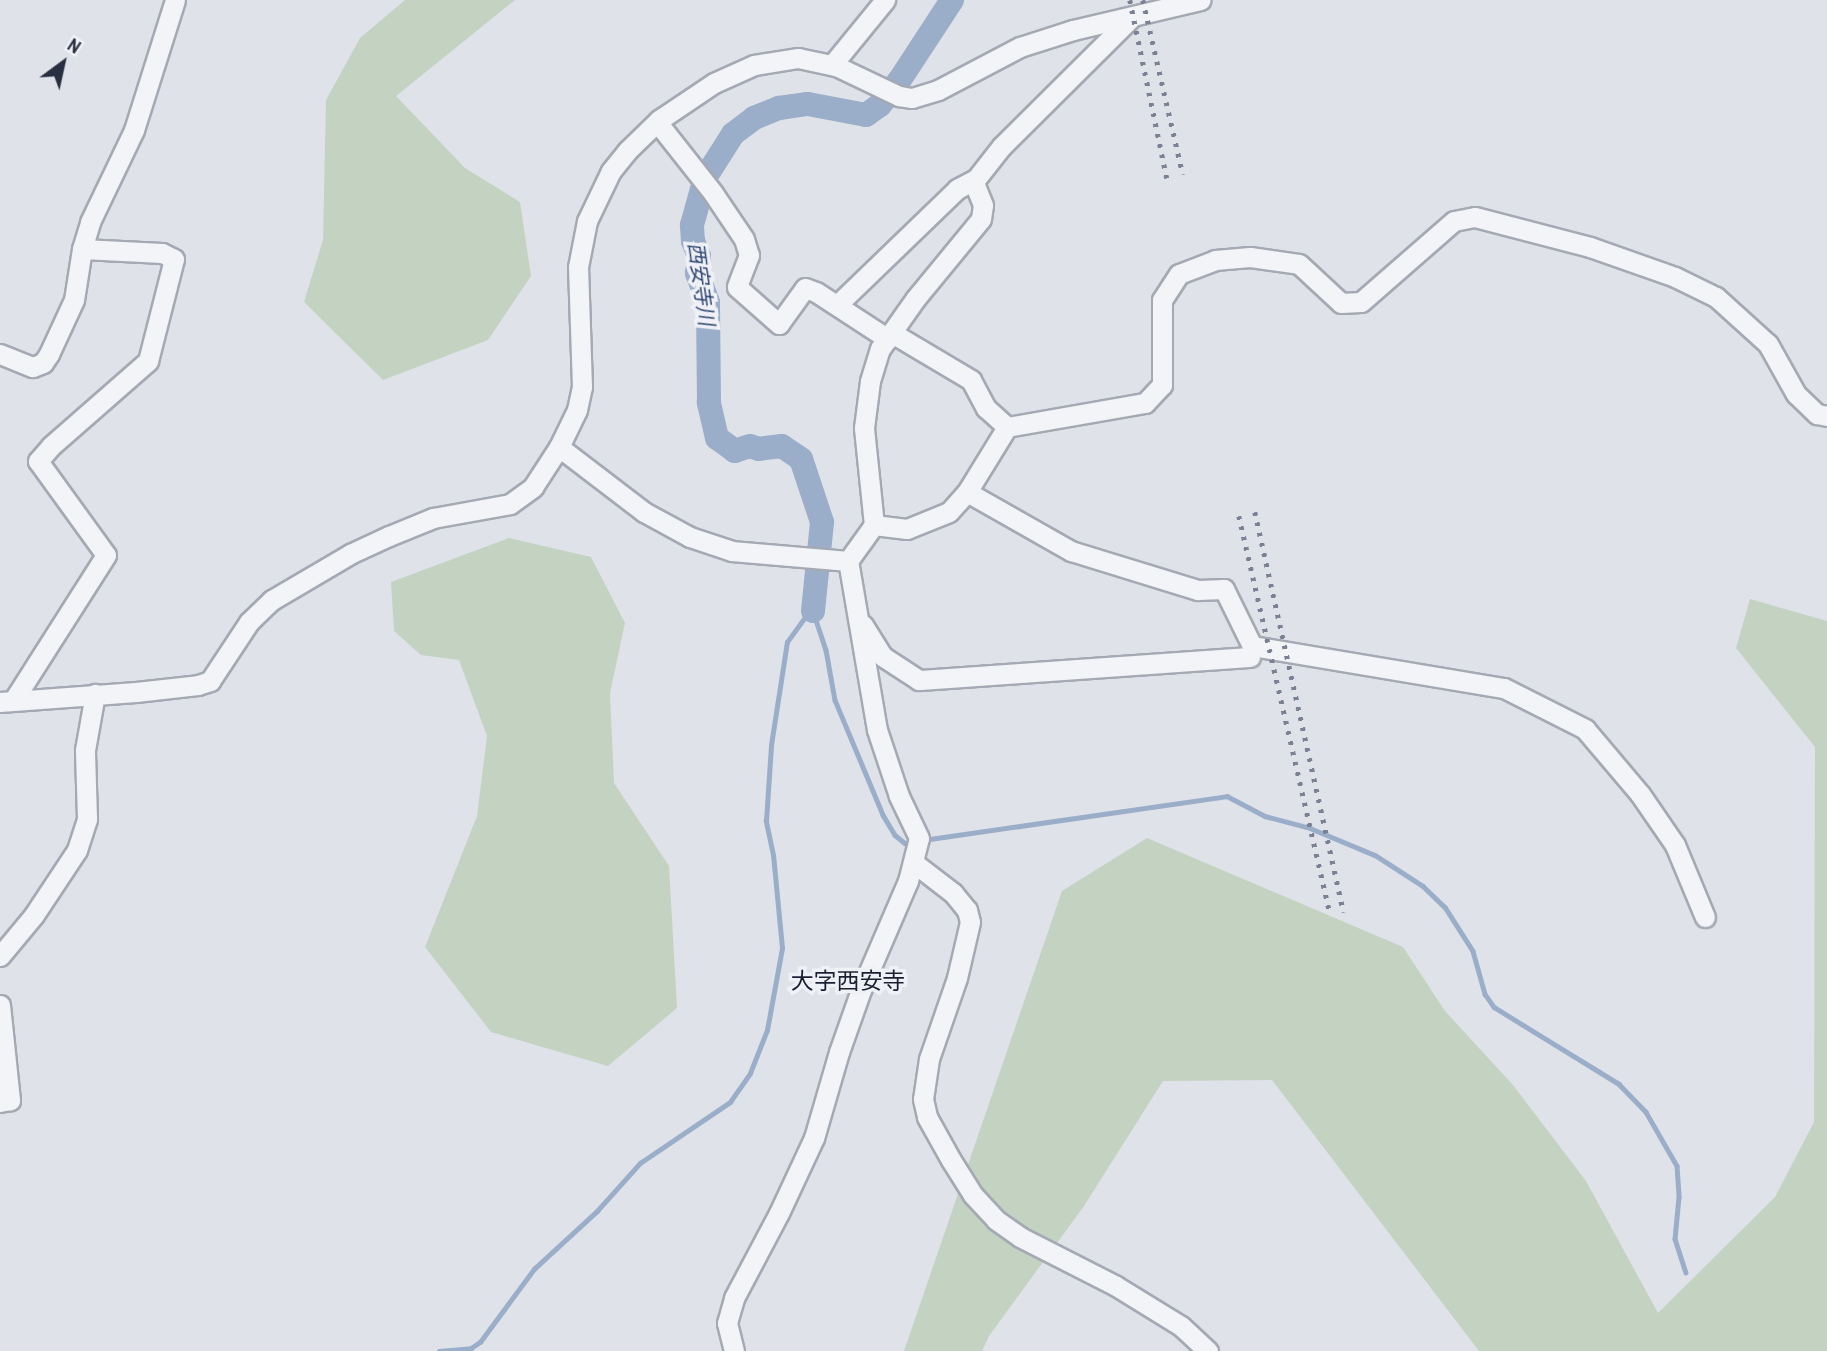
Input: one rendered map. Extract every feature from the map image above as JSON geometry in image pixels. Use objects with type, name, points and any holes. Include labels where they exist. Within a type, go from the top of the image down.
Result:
[{"type":"street","points":[[0,354],[33,367],[43,363],[74,300],[82,249],[90,222],[134,130],[175,0]]},
{"type":"street","points":[[832,65],[885,0]]},
{"type":"street","points":[[6,702],[198,685],[210,681],[248,622],[272,600],[350,554],[433,518],[510,504],[533,487],[559,447],[577,410],[582,387],[578,267],[587,220],[611,171],[657,122],[713,83],[754,65],[798,58],[832,65],[899,96],[912,98],[938,90],[1020,47],[1201,0]]},
{"type":"street","points":[[734,1351],[727,1323],[734,1298],[779,1213],[814,1138],[861,990],[914,863],[919,838],[899,796],[877,730],[848,561],[874,525],[864,428],[870,381],[880,349],[916,298],[981,219],[983,205],[974,183],[976,179],[1002,146],[1133,17]]},
{"type":"street","points":[[657,122],[713,193],[744,239],[749,255],[737,287],[779,324],[805,288],[971,380],[986,408],[1007,427]]},
{"type":"street","points":[[837,305],[957,189],[976,179]]},
{"type":"street","points":[[874,525],[907,529],[949,512],[967,492],[1007,427],[1145,403],[1162,385],[1162,300],[1179,274],[1215,260],[1238,258],[1299,264],[1341,303],[1361,302],[1454,222],[1475,217],[1590,247],[1675,277],[1716,297],[1768,344],[1796,394],[1817,414],[1827,416]]},
{"type":"street","points":[[6,702],[106,555],[38,461],[51,446],[148,361],[174,259],[162,253],[82,249]]},
{"type":"street","points":[[559,447],[644,512],[690,537],[732,551],[848,561]]},
{"type":"street","points":[[967,492],[1071,551],[1198,590],[1224,589],[1252,646],[1504,688],[1585,729],[1640,794],[1675,845],[1705,917]]},
{"type":"street","points":[[859,617],[883,656],[919,680],[1250,657]]},
{"type":"street","points":[[0,956],[34,915],[77,850],[87,819],[85,750],[95,694]]},
{"type":"street","points":[[914,863],[953,893],[967,910],[970,922],[957,978],[929,1059],[923,1099],[927,1117],[950,1160],[973,1195],[996,1220],[1020,1237],[1116,1286],[1181,1326],[1208,1351]]},
{"type":"street","points":[[0,1005],[10,1100],[0,1102]]},
{"type":"green space","points":[[405,0],[515,0],[396,96],[465,168],[520,202],[531,276],[488,340],[383,380],[304,302],[323,240],[326,100],[360,38]]},
{"type":"green space","points":[[509,538],[591,557],[625,623],[610,693],[614,783],[669,866],[677,1008],[608,1066],[491,1032],[425,947],[477,816],[487,736],[459,660],[421,655],[394,631],[391,582]]},
{"type":"green space","points":[[1750,599],[1827,621],[1827,1351],[1479,1351],[1272,1080],[1163,1081],[1084,1206],[989,1336],[982,1351],[904,1351],[1062,891],[1147,838],[1403,947],[1445,1011],[1513,1085],[1586,1181],[1658,1313],[1775,1197],[1814,1122],[1815,747],[1736,648]]},
{"type":"waterway","name":"西安寺川","points":[[813,611],[822,522],[801,459],[782,446],[759,449],[750,446],[735,451],[717,438],[709,402],[708,302],[697,273],[699,256],[693,241],[692,225],[705,178],[733,134],[754,118],[779,108],[808,104],[866,115],[880,105],[899,81],[952,0]]},
{"type":"waterway","points":[[439,1351],[471,1348],[480,1342],[534,1269],[597,1211],[640,1163],[730,1102],[750,1073],[767,1030],[782,948],[773,855],[766,821],[771,745],[787,642],[809,612],[813,611],[826,650],[835,700],[883,815],[895,835],[905,843],[914,842]]},
{"type":"waterway","points":[[923,840],[1227,796],[1265,816],[1310,828],[1375,855],[1423,886],[1445,907],[1473,951],[1485,994],[1494,1007],[1619,1084],[1646,1112],[1677,1166],[1679,1197],[1675,1239],[1686,1272]]},
{"type":"railway","points":[[1130,0],[1167,178]]},
{"type":"railway","points":[[1143,0],[1183,174]]},
{"type":"railway","points":[[1255,512],[1344,912]]},
{"type":"railway","points":[[1239,516],[1330,912]]},
{"type":"district","name":"大字西安寺","points":[[848,981]]}]
